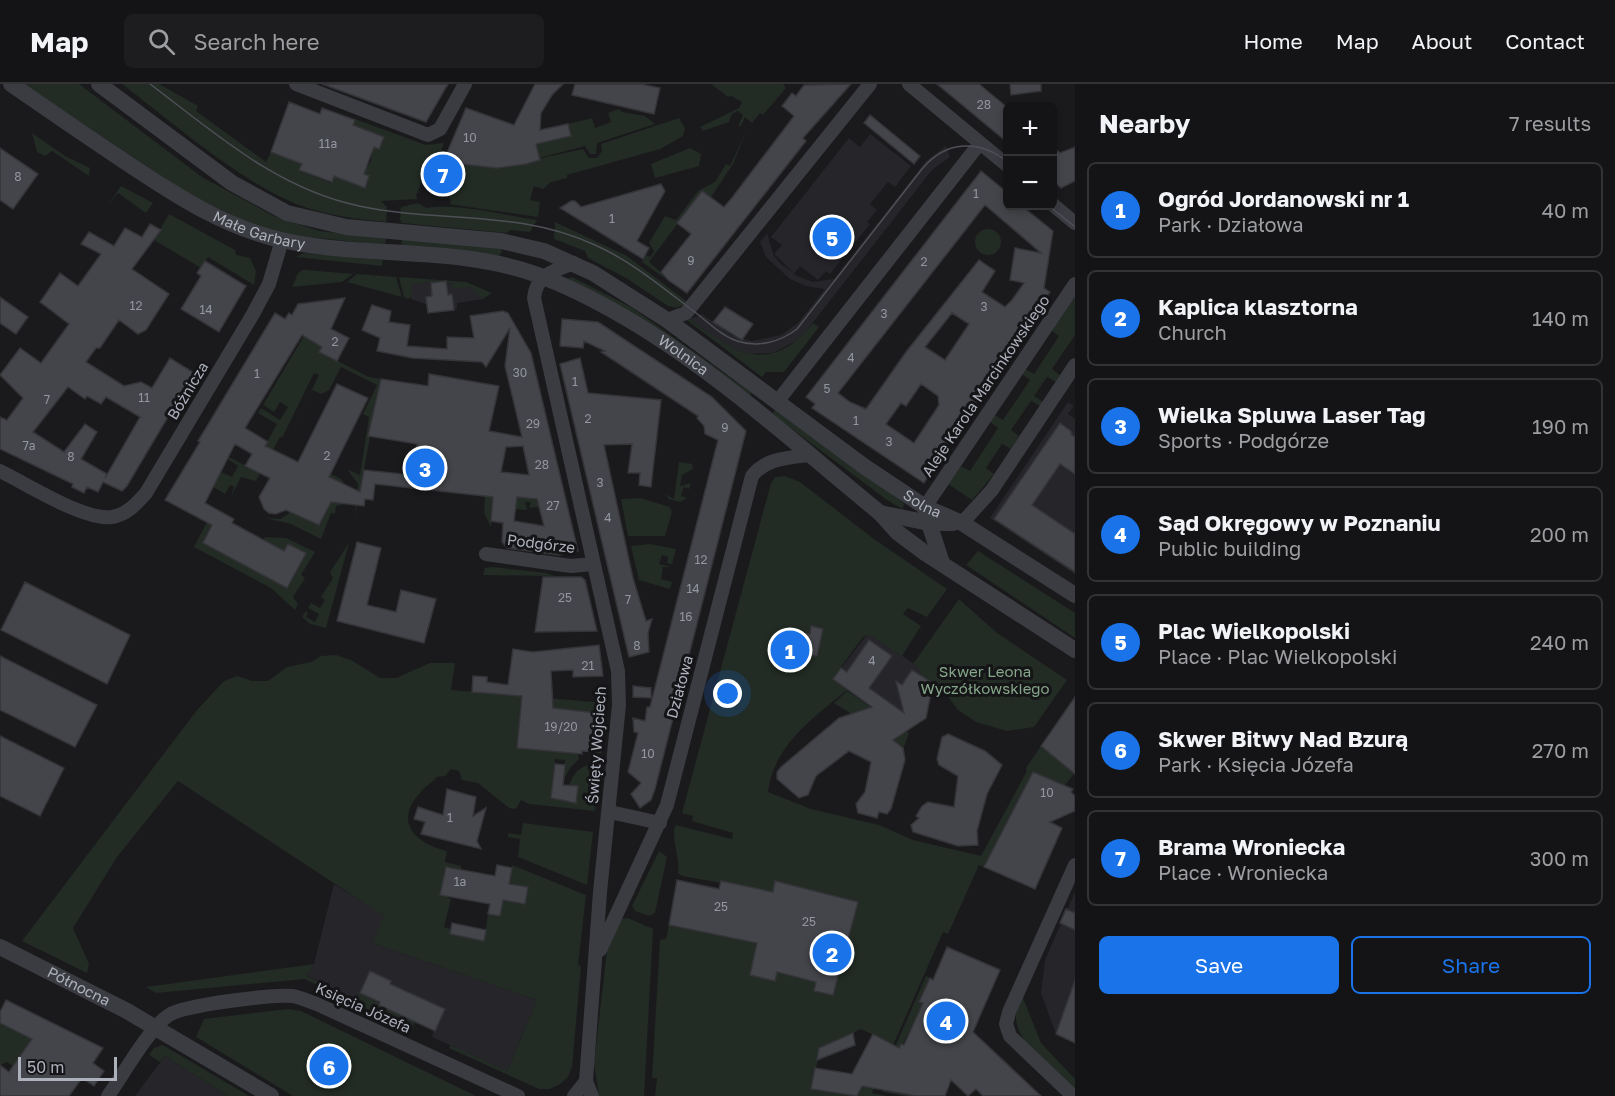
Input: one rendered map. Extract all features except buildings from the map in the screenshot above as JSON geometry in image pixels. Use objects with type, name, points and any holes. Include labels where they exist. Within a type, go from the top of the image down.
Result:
[{"type":"street","name":"Małe Garbary","points":[[11,84],[186,201],[229,224],[282,240],[329,248],[472,259],[543,278]]},
{"type":"street","name":"Małe Garbary","points":[[99,84],[232,183],[287,213],[346,227],[474,237],[544,251]]},
{"type":"street","points":[[296,84],[428,135],[440,129],[465,84]]},
{"type":"street","points":[[667,320],[686,313],[870,84]]},
{"type":"street","points":[[909,84],[1003,162]]},
{"type":"street","points":[[777,402],[980,143]]},
{"type":"street","points":[[1057,207],[1075,223]]},
{"type":"street","name":"Bóżnicza","points":[[0,471],[86,513],[111,517],[131,510],[146,494],[254,314],[269,284],[282,240]]},
{"type":"street","name":"Wolnica","points":[[544,251],[574,263],[616,286],[667,320],[777,402]]},
{"type":"street","points":[[543,278],[574,263]]},
{"type":"street","name":"Wolnica","points":[[543,278],[588,297],[639,326],[763,416],[809,455]]},
{"type":"street","name":"Święty Wojciech","points":[[543,278],[535,289],[534,298],[618,670],[619,705],[610,812],[600,892],[586,1082]]},
{"type":"street","name":"Aleje Karola Marcinkowskiego","points":[[927,515],[1075,284]]},
{"type":"street","points":[[962,523],[992,490],[1075,365]]},
{"type":"street","name":"Solna","points":[[777,402],[927,515]]},
{"type":"street","points":[[809,455],[880,513],[897,532],[1075,650]]},
{"type":"street","name":"Działowa","points":[[596,958],[667,805],[752,476],[759,468],[773,461],[809,455]]},
{"type":"street","points":[[880,513],[927,515],[962,523],[1075,595]]},
{"type":"street","points":[[927,515],[942,563]]},
{"type":"street","name":"Podgórze","points":[[486,554],[571,566],[593,564]]},
{"type":"street","points":[[610,812],[660,823]]},
{"type":"street","points":[[1073,1096],[1010,1036],[1006,1024],[1009,1012],[1075,865]]},
{"type":"street","name":"Północna","points":[[0,947],[157,1028],[271,1096]]},
{"type":"street","name":"Księcia Józefa","points":[[108,1096],[157,1028],[171,1014],[180,1009],[292,996],[319,1005],[518,1096]]},
{"type":"street","points":[[574,1096],[586,1082],[592,1096]]},
{"type":"shaded area","points":[[870,134],[911,166],[895,187],[888,182],[870,204],[877,210],[867,222],[870,224],[830,274],[826,271],[818,280],[800,266],[794,274],[797,276],[813,282],[834,279],[926,161],[946,146],[950,157],[932,170],[800,339],[773,353],[744,354],[717,340],[690,319],[702,314],[731,335],[752,341],[781,335],[798,323],[825,289],[806,286],[790,279],[766,257],[760,242],[767,233],[774,256],[794,273],[774,254],[782,245],[771,237],[849,138],[860,147]]},
{"type":"shaded area","points":[[444,281],[447,284],[454,283],[454,287],[470,287],[484,299],[457,303],[457,309],[428,313],[426,304],[411,299],[411,284]]},
{"type":"shaded area","points":[[1068,402],[1074,406],[1068,414],[1075,419],[1075,574],[990,518]]},
{"type":"shaded area","points":[[868,633],[922,669],[918,674],[933,683],[926,718],[907,731],[833,679]]},
{"type":"shaded area","points":[[334,884],[385,916],[372,943],[537,1000],[507,1071],[432,1037],[434,1031],[360,993],[356,1000],[308,976],[305,979],[314,964]]},
{"type":"shaded area","points":[[1075,892],[1075,1043],[1056,1034],[1041,993],[1045,960]]},
{"type":"shaded area","points":[[165,1056],[228,1096],[135,1096]]},
{"type":"green space","points":[[22,84],[79,84],[202,177],[274,216],[319,231],[386,238],[385,245],[290,235],[257,227],[192,196]]},
{"type":"green space","points":[[122,84],[159,84],[198,106],[196,111],[266,162],[271,152],[303,164],[299,171],[331,183],[333,176],[365,187],[369,176],[363,174],[371,161],[373,146],[379,148],[384,137],[352,125],[355,119],[426,145],[444,143],[439,157],[436,156],[435,161],[431,158],[416,196],[418,199],[381,201],[387,207],[386,222],[340,216],[296,204],[274,194],[229,166]]},
{"type":"green space","points":[[711,84],[783,84],[786,88],[763,115],[760,113],[752,123],[745,117],[741,126],[738,126],[743,115],[738,111],[732,114],[729,122],[703,131],[700,127],[739,108],[742,102],[731,96],[728,97]]},
{"type":"green space","points":[[619,109],[622,112],[645,116],[655,124],[597,143],[596,154],[590,154],[585,146],[539,158],[536,144],[570,136],[568,124],[592,118],[595,128],[611,122],[608,113]]},
{"type":"green space","points":[[679,118],[685,128],[683,136],[660,149],[567,175],[567,178],[551,182],[543,189],[534,186],[530,200],[540,202],[538,217],[449,204],[451,201],[442,182],[450,163],[497,168],[583,149],[589,158],[597,158],[602,151],[601,144]]},
{"type":"green space","points":[[747,129],[733,164],[711,197],[702,191],[649,262],[664,275],[663,277],[642,262],[646,255],[650,257],[654,251],[649,243],[665,216],[676,220],[698,191],[715,182],[726,164],[730,166]]},
{"type":"green space","points":[[32,133],[65,156],[90,168],[89,176],[52,151],[45,156],[37,152]]},
{"type":"green space","points":[[690,148],[701,154],[699,166],[655,178],[651,164]]},
{"type":"green space","points":[[121,186],[153,203],[146,213],[118,193],[108,205]]},
{"type":"green space","points":[[418,203],[426,208],[467,208],[537,220],[530,232],[510,230],[507,233],[402,223],[400,220],[401,207]]},
{"type":"green space","points":[[169,214],[235,250],[236,255],[250,258],[256,271],[254,285],[208,257],[201,268],[154,240]]},
{"type":"green space","points":[[555,222],[627,256],[689,303],[676,308],[668,306],[626,278],[588,258],[585,251],[554,239]]},
{"type":"green space","points":[[988,229],[997,233],[1001,242],[997,251],[988,255],[979,251],[975,242],[979,233]]},
{"type":"green space","points":[[402,239],[501,248],[502,252],[499,256],[401,246]]},
{"type":"green space","points":[[304,253],[383,260],[382,266],[296,257]]},
{"type":"green space","points":[[303,270],[353,274],[342,282],[292,287],[298,273]]},
{"type":"green space","points":[[357,274],[396,277],[402,297],[347,282]]},
{"type":"green space","points":[[399,277],[466,282],[492,293],[483,299],[470,287],[451,289],[453,283],[447,284],[444,281],[412,284],[412,296],[408,299],[404,297]]},
{"type":"green space","points":[[572,277],[631,307],[752,393],[748,397],[638,318],[567,279]]},
{"type":"green space","points":[[1075,295],[1075,335],[1052,369],[1060,375],[1056,382],[1047,377],[1034,396],[1043,402],[1040,406],[1031,401],[1011,430],[1019,436],[1011,449],[1002,444],[986,468],[994,474],[972,500],[948,484],[961,466],[970,471],[998,428],[990,422],[995,415],[1003,420],[1030,380],[1022,374],[1025,369],[1034,374],[1059,336],[1051,330]]},
{"type":"green space","points":[[690,319],[722,342],[737,350],[752,354],[767,354],[782,350],[813,323],[819,327],[784,372],[766,372],[762,377],[687,320]]},
{"type":"green space","points":[[304,336],[322,347],[320,352],[369,377],[381,379],[355,517],[358,484],[347,469],[360,475],[369,417],[363,414],[377,385],[341,367],[329,390],[321,394],[312,390],[287,441],[319,375],[314,373],[282,438],[280,437],[256,481],[241,477],[231,497],[234,487],[230,485],[225,494],[213,487],[221,472],[232,477],[238,466],[226,458],[227,456],[252,469],[277,424],[258,413],[261,408],[280,420],[288,407],[280,402],[274,412],[263,405]]},
{"type":"green space","points":[[775,410],[905,504],[902,509],[772,414]]},
{"type":"green space","points":[[679,462],[692,464],[693,469],[682,475],[680,486],[691,483],[689,489],[684,487],[681,496],[687,498],[680,502],[669,499],[665,494],[674,499]]},
{"type":"green space","points":[[331,474],[341,479],[346,485],[345,504],[336,506],[335,514],[331,513],[321,539],[291,524],[265,518],[280,519],[291,512],[319,525],[340,483],[329,477]]},
{"type":"green space","points":[[785,476],[800,482],[874,539],[947,589],[927,617],[908,608],[903,614],[921,626],[902,656],[868,634],[863,637],[833,678],[847,690],[809,722],[787,746],[778,760],[768,792],[811,809],[879,825],[913,840],[981,856],[1027,771],[1026,768],[1041,746],[1074,774],[1064,786],[1033,772],[1003,830],[1023,856],[996,844],[984,867],[979,865],[948,934],[943,932],[872,1093],[887,1096],[857,1096],[655,1096],[657,1078],[652,1078],[660,940],[666,939],[669,925],[757,943],[773,892],[682,876],[678,873],[674,831],[675,825],[732,839],[733,833],[692,821],[693,816],[682,813],[771,483],[775,477]],"holes":[[[861,1029],[886,1041],[857,1096],[812,1089],[820,1048]]]},
{"type":"green space","points":[[486,483],[528,487],[527,498],[538,500],[539,507],[529,508],[531,502],[525,502],[527,510],[515,509],[518,494],[493,492],[491,527],[484,513]]},
{"type":"green space","points":[[640,498],[670,507],[672,512],[665,536],[628,536],[621,499]]},
{"type":"green space","points":[[207,522],[215,523],[203,543],[287,588],[305,553],[288,544],[284,551],[264,540],[265,537],[286,538],[315,552],[301,575],[305,578],[293,597],[298,604],[295,610],[271,588],[194,547]]},
{"type":"green space","points":[[349,543],[326,628],[310,624],[302,617],[306,611],[308,613],[306,617],[315,622],[319,614],[308,608],[311,603],[320,608],[325,600],[321,597],[333,578],[330,572]]},
{"type":"green space","points":[[650,544],[676,549],[672,564],[667,563],[668,557],[662,555],[659,564],[671,567],[663,567],[661,579],[672,582],[670,589],[639,580],[631,546]]},
{"type":"green space","points":[[978,551],[1075,613],[1075,638],[966,565]]},
{"type":"green space","points":[[493,567],[555,576],[483,575],[485,568]]},
{"type":"green space","name":"Skwer Leona Wyczółkowskiego","points":[[959,599],[997,633],[1067,680],[1034,727],[1007,731],[976,722],[958,710],[941,687],[918,674],[921,669],[913,664]]},
{"type":"green space","points":[[336,655],[351,660],[380,678],[396,678],[430,663],[455,663],[451,690],[606,703],[605,714],[521,705],[517,748],[577,751],[579,759],[570,768],[563,781],[565,760],[555,759],[552,798],[576,803],[569,786],[574,776],[584,766],[600,764],[595,811],[529,804],[521,800],[516,809],[509,808],[478,783],[462,780],[459,771],[451,769],[445,776],[437,777],[422,791],[408,813],[412,830],[418,837],[436,848],[447,851],[445,862],[461,866],[461,870],[446,868],[440,894],[451,899],[444,927],[451,929],[450,934],[484,941],[488,914],[500,916],[503,900],[528,887],[509,883],[512,865],[586,895],[578,965],[581,966],[572,1067],[568,1077],[560,1084],[550,1089],[539,1089],[449,1048],[451,1045],[507,1071],[537,1000],[372,943],[384,916],[178,781],[117,857],[73,928],[89,964],[87,973],[22,941],[197,710],[224,681],[237,676],[252,681],[268,681],[287,667],[311,662],[321,656]]},
{"type":"green space","points":[[847,691],[909,733],[904,747],[834,703]]},
{"type":"green space","points":[[523,823],[593,832],[587,885],[518,857],[520,839],[508,837],[508,833],[521,835]]},
{"type":"green space","points":[[659,851],[667,857],[655,913],[649,916],[635,911],[632,906]]},
{"type":"green space","points":[[628,918],[653,929],[644,1096],[599,1096],[594,1064],[607,950],[621,919]]},
{"type":"green space","points":[[314,964],[307,976],[346,995],[344,999],[305,979],[156,993],[146,987]]},
{"type":"green space","points":[[926,976],[930,978],[919,1001],[923,1003],[881,1089],[931,1096],[904,1096],[883,1092],[878,1086]]},
{"type":"green space","points":[[360,993],[415,1022],[411,1030],[354,1003]]},
{"type":"green space","points":[[1023,998],[1041,1043],[1075,1079],[1075,1090],[1042,1060],[1022,1036],[1017,1023],[1017,1011]]},
{"type":"green space","points":[[288,1009],[301,1011],[476,1096],[293,1096],[196,1037],[204,1019]]},
{"type":"green space","points":[[0,1023],[32,1039],[13,1066],[7,1062],[0,1065]]},
{"type":"green space","points":[[163,1045],[249,1096],[228,1096],[165,1056],[160,1062],[149,1055],[154,1048]]},
{"type":"tram line","points":[[150,84],[223,140],[274,173],[301,187],[359,206],[389,211],[507,221],[566,234],[595,245],[635,267],[726,336],[753,344],[776,340],[797,329],[931,159],[941,152],[963,146],[986,149],[1003,159]]},
{"type":"tram line","points":[[1054,210],[1075,227]]},
{"type":"place","name":"Brama Wroniecka","points":[[443,174]]},
{"type":"place","name":"Plac Wielkopolski","points":[[832,237]]},
{"type":"place","name":"Wielka Spluwa Laser Tag","points":[[425,468]]},
{"type":"place","name":"Ogród Jordanowski nr 1","points":[[790,650]]},
{"type":"place","name":"Kaplica klasztorna","points":[[832,953]]},
{"type":"place","name":"Sąd Okręgowy w Poznaniu","points":[[946,1021]]},
{"type":"place","name":"Skwer Bitwy Nad Bzurą","points":[[329,1066]]}]
